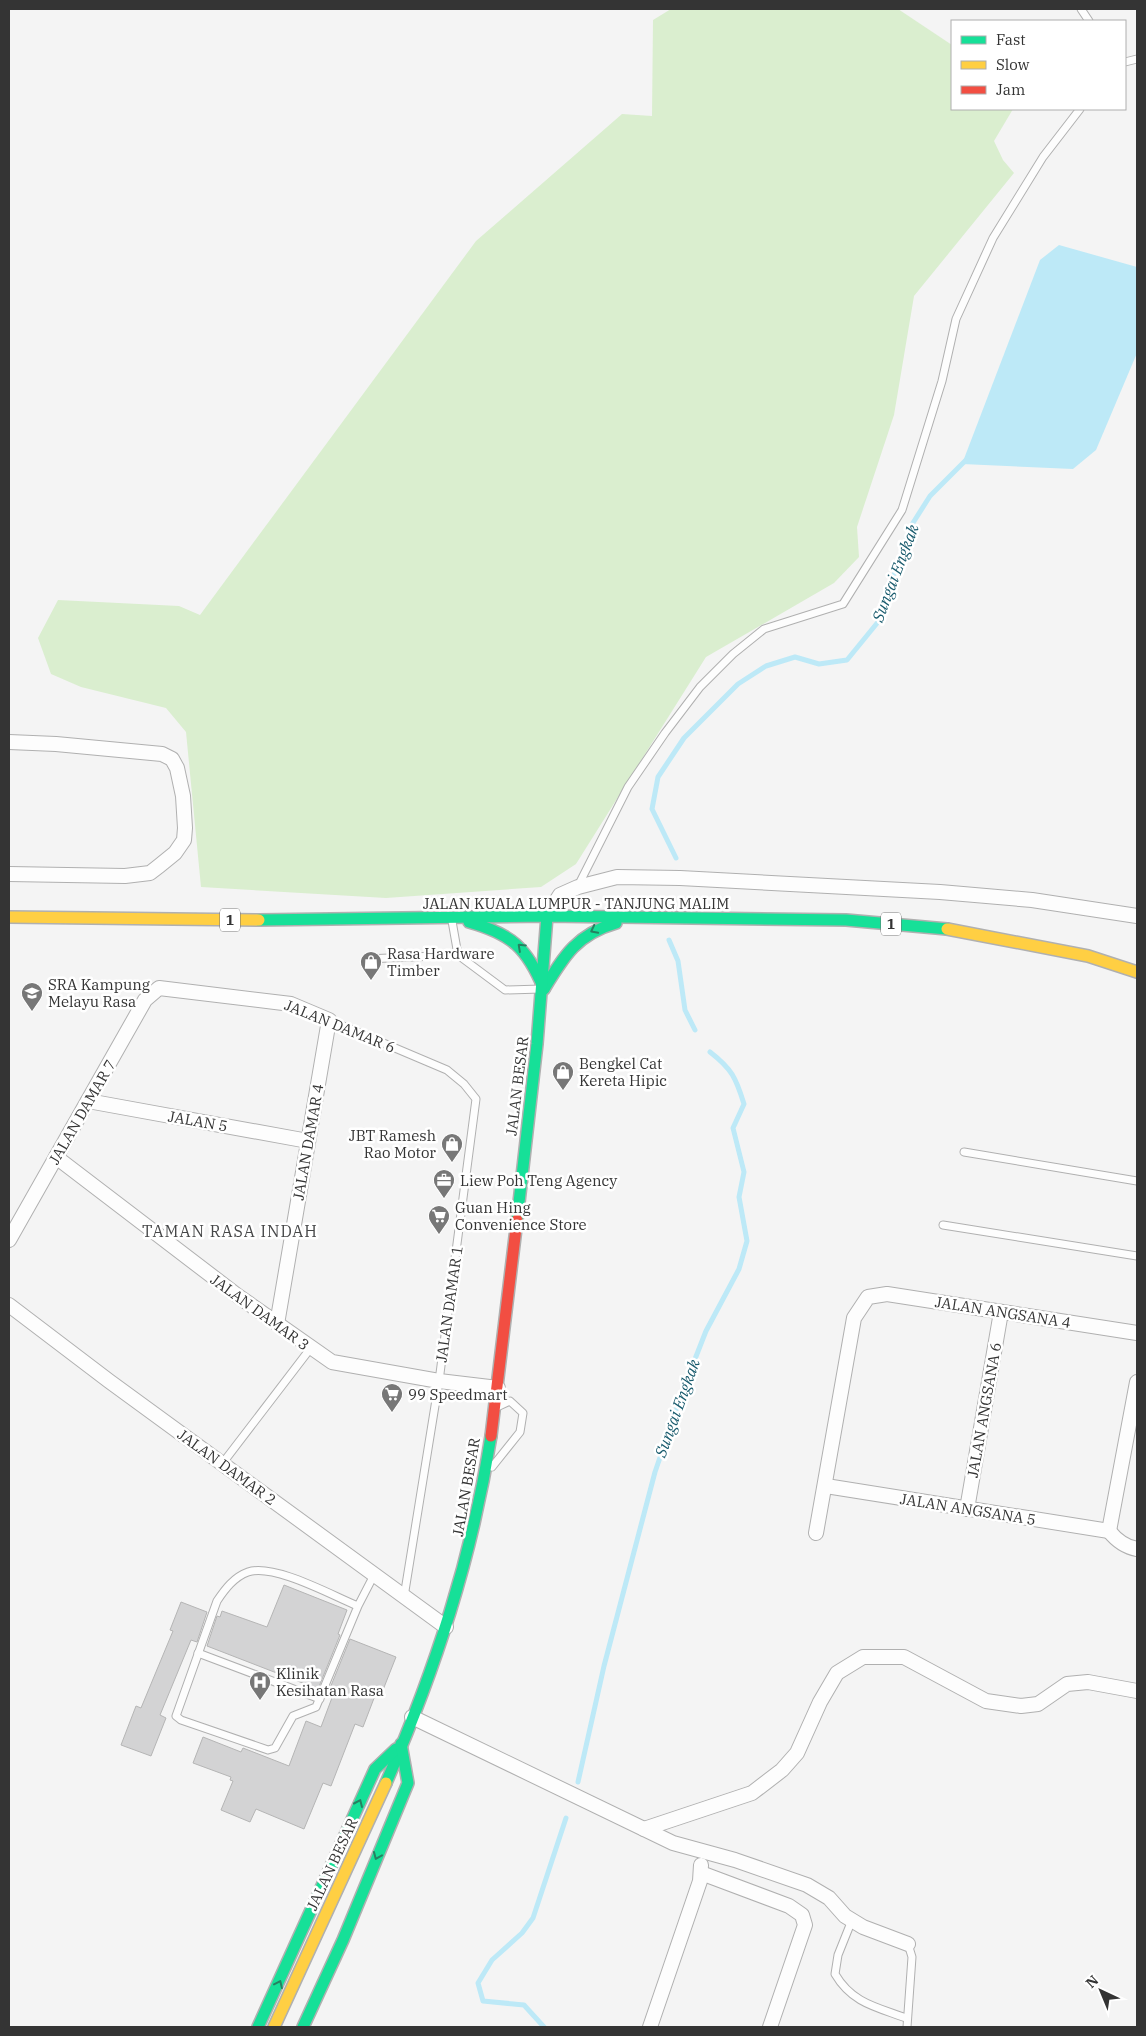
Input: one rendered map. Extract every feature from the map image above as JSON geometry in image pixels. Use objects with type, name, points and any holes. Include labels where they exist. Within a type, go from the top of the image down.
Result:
[{"type":"main road","name":"JALAN KUALA LUMPUR - TANJUNG MALIM","points":[[9,917],[296,920],[547,916],[846,920],[950,929],[1034,944],[1088,956],[1137,972]]},
{"type":"main road","name":"JALAN BESAR","points":[[274,2027],[412,1717],[446,1627],[474,1533],[498,1388],[544,989],[547,916]]},
{"type":"main road","points":[[451,917],[486,926],[504,934],[524,948],[534,965],[544,989]]},
{"type":"main road","points":[[544,989],[567,952],[589,931],[640,917]]},
{"type":"main road","points":[[258,2027],[375,1769],[401,1744]]},
{"type":"main road","points":[[303,2027],[343,1940],[408,1783],[401,1744]]},
{"type":"street","points":[[9,742],[56,744],[162,754],[172,759],[177,768],[184,796],[185,828],[184,840],[175,853],[150,873],[125,876],[9,874]]},
{"type":"street","points":[[547,916],[560,895],[578,886],[617,877],[680,878],[940,892],[1032,900],[1137,916]]},
{"type":"street","name":"JALAN DAMAR 6","points":[[159,988],[292,1004],[328,1020]]},
{"type":"street","name":"JALAN DAMAR 7","points":[[9,1240],[145,1000],[159,988]]},
{"type":"street","name":"JALAN DAMAR 4","points":[[277,1324],[328,1020]]},
{"type":"street","name":"JALAN 5","points":[[88,1101],[308,1140]]},
{"type":"street","name":"JALAN DAMAR 3","points":[[56,1157],[310,1349],[332,1362],[498,1388]]},
{"type":"street","name":"JALAN ANGSANA 4","points":[[826,1486],[854,1318],[868,1296],[887,1294],[1137,1333]]},
{"type":"street","name":"JALAN DAMAR 2","points":[[9,1305],[222,1464],[446,1627]]},
{"type":"street","name":"JALAN ANGSANA 6","points":[[967,1508],[1001,1312]]},
{"type":"street","points":[[1137,1382],[1110,1531],[1117,1541],[1137,1550]]},
{"type":"street","points":[[816,1533],[826,1486]]},
{"type":"street","name":"JALAN ANGSANA 5","points":[[826,1486],[1110,1531]]},
{"type":"street","points":[[644,1829],[752,1793],[782,1770],[797,1753],[820,1702],[837,1674],[863,1657],[904,1657],[986,1701],[1021,1706],[1038,1704],[1067,1684],[1088,1682],[1137,1690]]},
{"type":"street","points":[[412,1717],[673,1843],[734,1860],[807,1885],[830,1898],[844,1916],[863,1927],[908,1944]]},
{"type":"street","points":[[650,2027],[701,1873],[700,1852]]},
{"type":"street","points":[[701,1873],[789,1906],[802,1915],[805,1925],[770,2027]]},
{"type":"lane","points":[[1081,9],[1087,20]]},
{"type":"lane","points":[[578,886],[628,787],[665,732],[700,687],[733,654],[764,629],[844,604],[902,510],[942,381],[956,319],[993,238],[1043,157],[1079,110]]},
{"type":"lane","points":[[451,917],[458,955]]},
{"type":"lane","points":[[366,959],[458,955],[505,990],[544,989]]},
{"type":"lane","name":"JALAN DAMAR 6","points":[[328,1020],[447,1070],[464,1084],[476,1099]]},
{"type":"lane","name":"JALAN DAMAR 1","points":[[404,1597],[439,1380],[476,1099]]},
{"type":"lane","points":[[964,1152],[1137,1181]]},
{"type":"lane","points":[[943,1225],[1137,1256]]},
{"type":"lane","points":[[222,1464],[310,1349]]},
{"type":"lane","points":[[484,1477],[520,1432],[523,1413],[510,1402],[494,1408]]},
{"type":"lane","points":[[358,1606],[279,1574],[249,1572],[226,1587],[217,1601],[175,1713],[180,1720],[272,1750],[292,1716],[312,1710],[320,1699],[358,1606],[374,1575]]},
{"type":"lane","points":[[198,1653],[320,1699]]},
{"type":"lane","points":[[852,1920],[838,1955],[835,1974],[844,1990],[866,2004],[906,2018]]},
{"type":"lane","points":[[907,2027],[906,2018],[912,1957],[908,1944]]},
{"type":"green space","points":[[671,9],[898,9],[951,44],[951,110],[1012,110],[994,141],[1003,160],[1014,173],[914,296],[894,415],[857,527],[859,557],[834,583],[706,657],[576,864],[541,887],[386,898],[201,887],[186,732],[166,708],[81,687],[51,674],[38,638],[58,600],[179,606],[200,615],[476,241],[622,114],[652,116],[653,20]]},
{"type":"water","points":[[1059,245],[1137,267],[1137,353],[1096,450],[1073,469],[962,464],[1040,260]]},
{"type":"building","points":[[284,1585],[347,1610],[338,1634],[340,1635],[318,1689],[207,1646],[217,1616],[220,1617],[222,1611],[267,1627]]},
{"type":"building","points":[[181,1602],[207,1612],[197,1642],[191,1640],[160,1715],[166,1718],[151,1756],[121,1745],[136,1706],[141,1708],[173,1631],[170,1630]]},
{"type":"building","points":[[350,1639],[396,1657],[381,1695],[376,1693],[363,1727],[355,1724],[331,1786],[323,1783],[304,1829],[256,1809],[250,1822],[221,1810],[233,1781],[230,1780],[231,1777],[193,1763],[203,1737],[241,1752],[243,1748],[289,1766],[306,1721],[321,1727],[333,1695],[328,1693]]},
{"type":"waterway","name":"Sungai Engkak","points":[[676,858],[652,809],[658,777],[684,738],[738,684],[766,666],[795,657],[819,664],[847,660],[878,622],[911,526],[930,496],[967,459]]},
{"type":"waterway","name":"Sungai Engkak","points":[[669,940],[678,961],[685,1010],[695,1030]]},
{"type":"waterway","name":"Sungai Engkak","points":[[578,1782],[604,1666],[655,1472],[706,1331],[739,1269],[747,1241],[739,1197],[744,1172],[733,1128],[744,1104],[732,1075],[710,1052]]},
{"type":"waterway","name":"Sungai Engkak","points":[[544,2027],[524,2005],[483,2001],[478,1983],[492,1960],[522,1933],[533,1918],[566,1818]]},
{"type":"traffic: fast","points":[[517,1220],[537,1044],[547,916]]},
{"type":"traffic: fast","points":[[259,920],[547,916],[846,920],[947,929]]},
{"type":"traffic: fast","points":[[469,922],[496,932],[516,945],[531,963],[544,989]]},
{"type":"traffic: fast","points":[[544,989],[558,966],[581,940],[591,933],[616,923]]},
{"type":"traffic: fast","points":[[386,1783],[404,1741],[450,1613],[473,1526],[491,1436]]},
{"type":"traffic: fast","points":[[303,2027],[343,1940],[408,1783],[401,1744]]},
{"type":"traffic: fast","points":[[258,2027],[375,1769],[396,1749]]},
{"type":"traffic: slow","points":[[9,917],[259,920]]},
{"type":"traffic: slow","points":[[947,929],[1088,956],[1137,972]]},
{"type":"traffic: slow","points":[[274,2027],[386,1783]]},
{"type":"traffic: jam","points":[[491,1436],[517,1220]]},
{"type":"place","name":"Rasa Hardware Timber","points":[[371,981]]},
{"type":"place","name":"SRA Kampung Melayu Rasa","points":[[32,1012]]},
{"type":"place","name":"Bengkel Cat Kereta Hipic","points":[[563,1091]]},
{"type":"place","name":"JBT Ramesh Rao Motor","points":[[452,1163]]},
{"type":"place","name":"Liew Poh Teng Agency","points":[[444,1199]]},
{"type":"place","name":"Guan Hing Convenience Store","points":[[439,1235]]},
{"type":"place","name":"99 Speedmart","points":[[392,1413]]},
{"type":"place","name":"Klinik Kesihatan Rasa","points":[[260,1701]]},
{"type":"district","name":"TAMAN RASA INDAH","points":[[230,1231]]}]
